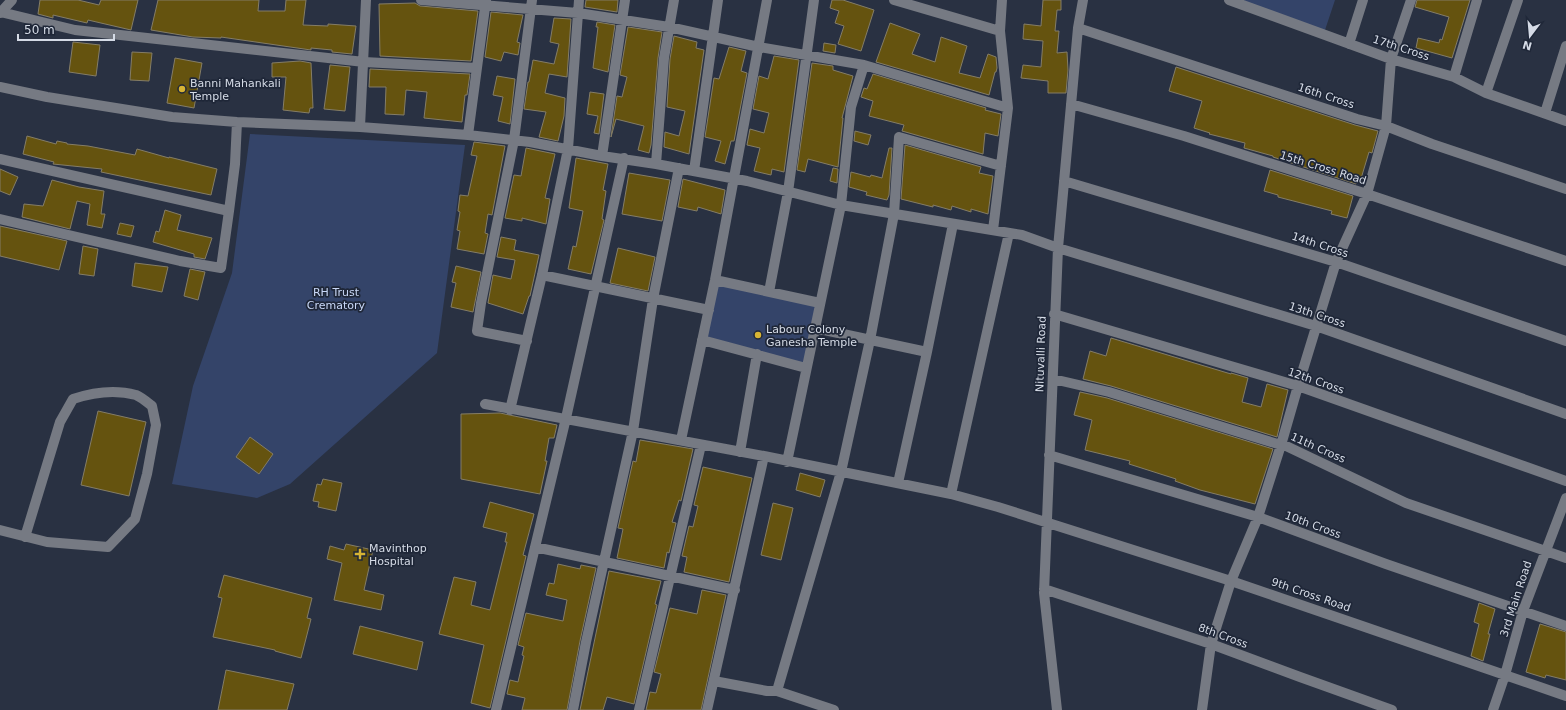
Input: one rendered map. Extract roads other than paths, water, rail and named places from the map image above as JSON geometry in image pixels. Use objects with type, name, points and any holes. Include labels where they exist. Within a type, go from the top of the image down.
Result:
[{"type":"street","points":[[12,0],[1,12],[75,30],[364,62],[477,68]]},
{"type":"street","points":[[360,127],[366,0]]},
{"type":"street","points":[[421,0],[532,4],[622,21],[669,28],[759,47],[807,54],[864,65],[1008,108]]},
{"type":"street","points":[[510,410],[542,275],[568,149],[579,0]]},
{"type":"street","points":[[602,156],[625,0]]},
{"type":"street","points":[[656,164],[664,58],[674,0]]},
{"type":"street","points":[[694,171],[718,0]]},
{"type":"street","points":[[681,440],[715,280],[767,0]]},
{"type":"street","points":[[769,292],[788,192],[814,0]]},
{"type":"street","points":[[894,0],[1000,31]]},
{"type":"street","points":[[993,230],[1008,108],[1000,31],[1002,0]]},
{"type":"street","name":"Nituvalli Road","points":[[1057,710],[1044,590],[1053,379],[1054,314],[1058,248],[1078,28],[1083,0]]},
{"type":"street","name":"17th Cross","points":[[1229,0],[1349,44],[1454,77],[1486,92],[1566,120]]},
{"type":"street","points":[[1349,44],[1363,0]]},
{"type":"street","points":[[1202,710],[1211,644],[1231,581],[1258,517],[1282,445],[1298,386],[1336,262],[1367,194],[1386,126],[1391,58],[1411,0]]},
{"type":"street","points":[[1454,77],[1477,0]]},
{"type":"street","points":[[1486,92],[1518,0]]},
{"type":"street","points":[[468,135],[485,2]]},
{"type":"street","points":[[527,341],[477,331],[481,303],[514,140],[532,4]]},
{"type":"street","name":"16th Cross","points":[[1078,28],[1357,119],[1386,126],[1432,144],[1566,189]]},
{"type":"street","points":[[1545,113],[1566,46]]},
{"type":"street","points":[[787,462],[841,205],[851,107],[864,65]]},
{"type":"street","name":"13th Cross","points":[[0,87],[47,97],[172,117],[237,122],[360,127],[514,140],[733,178],[841,205],[1022,235],[1058,248],[1316,326],[1566,414]]},
{"type":"street","name":"15th Cross Road","points":[[1071,104],[1184,136],[1367,194],[1566,261]]},
{"type":"street","points":[[0,219],[221,268],[235,164],[237,122]]},
{"type":"street","points":[[777,690],[842,472],[870,340],[894,214],[899,136],[1001,166]]},
{"type":"street","points":[[496,710],[566,418],[624,158]]},
{"type":"street","points":[[0,159],[229,211]]},
{"type":"street","points":[[573,710],[586,642],[633,431],[653,299],[679,168]]},
{"type":"street","name":"14th Cross","points":[[1064,181],[1336,262],[1566,341]]},
{"type":"street","points":[[898,483],[953,224]]},
{"type":"street","points":[[952,494],[1009,233]]},
{"type":"street","points":[[542,275],[709,310]]},
{"type":"street","points":[[715,280],[820,303]]},
{"type":"street","name":"12th Cross","points":[[1054,314],[1298,386],[1566,482]]},
{"type":"street","points":[[815,328],[927,352]]},
{"type":"street","points":[[702,340],[806,368]]},
{"type":"street","points":[[740,452],[757,354]]},
{"type":"street","name":"11th Cross","points":[[1053,379],[1110,392],[1282,445],[1284,444],[1406,503],[1566,558]]},
{"type":"street","points":[[0,530],[25,537],[47,542],[108,547],[135,519],[147,474],[156,425],[152,406],[137,395],[112,391],[93,393],[73,399],[60,422],[25,537]]},
{"type":"street","name":"9th Cross Road","points":[[485,404],[510,410],[566,418],[681,440],[952,494],[1047,522],[1231,581],[1566,696]]},
{"type":"street","points":[[639,710],[701,445]]},
{"type":"street","name":"10th Cross","points":[[1049,454],[1258,517],[1386,564],[1566,626]]},
{"type":"street","points":[[707,710],[764,456]]},
{"type":"street","name":"3rd Main Road","points":[[1493,710],[1505,675],[1523,611],[1566,498]]},
{"type":"street","points":[[536,547],[735,590]]},
{"type":"street","name":"8th Cross","points":[[1044,590],[1211,644],[1300,678],[1392,710]]},
{"type":"street","points":[[714,681],[767,691],[777,690],[834,710]]},
{"type":"place","name":"Banni Mahankali Temple","points":[[182,89]]},
{"type":"place","name":"Labour Colony Ganesha Temple","points":[[758,335]]},
{"type":"place","name":"Mavinthop Hospital","points":[[360,554]]},
{"type":"park label","name":"RH Trust Crematory","points":[[336,298]]}]
